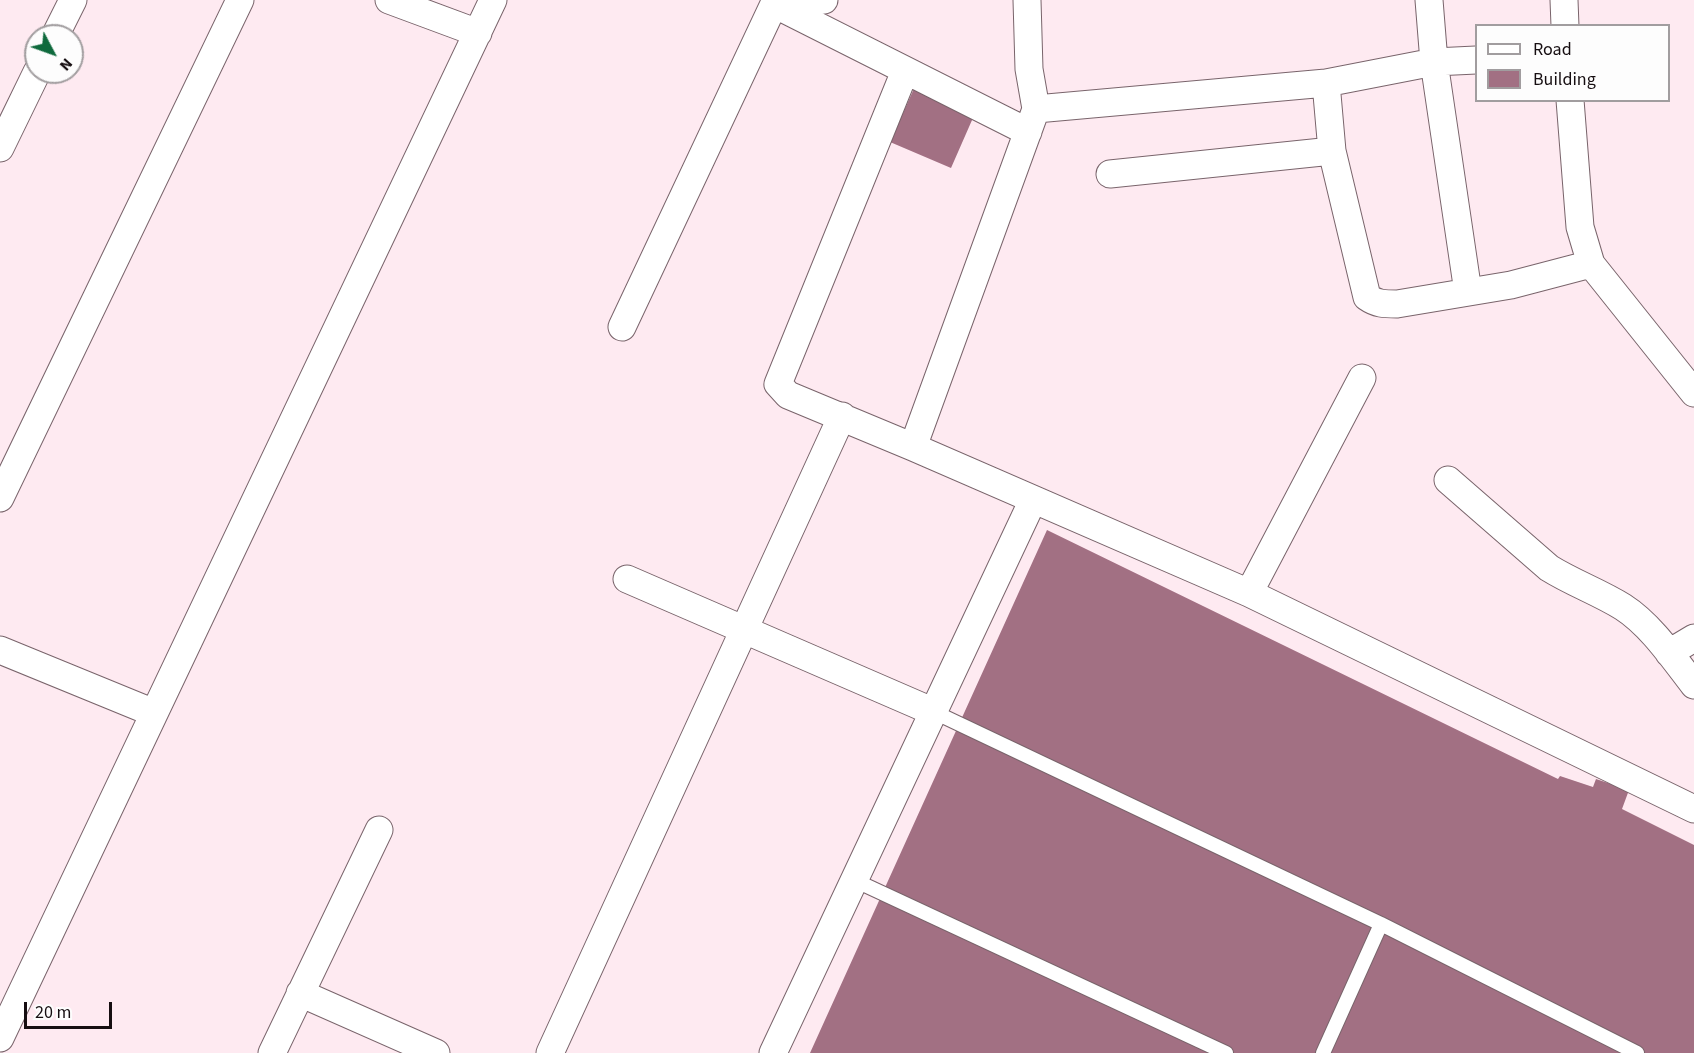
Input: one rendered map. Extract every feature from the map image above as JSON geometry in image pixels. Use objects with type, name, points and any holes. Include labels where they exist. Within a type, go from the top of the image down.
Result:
[{"type":"street","points":[[61,24],[73,0]]},
{"type":"street","points":[[0,498],[240,0]]},
{"type":"street","points":[[388,0],[478,33]]},
{"type":"street","points":[[0,1038],[494,0]]},
{"type":"street","points":[[769,2],[824,0]]},
{"type":"street","points":[[913,447],[1032,121],[1027,0]]},
{"type":"street","points":[[1429,0],[1434,62],[1468,292]]},
{"type":"street","points":[[1564,0],[1565,24]]},
{"type":"street","points":[[769,2],[905,71],[1032,121],[1326,83],[1434,62],[1475,60]]},
{"type":"street","points":[[622,327],[769,2]]},
{"type":"street","points":[[905,71],[778,384],[788,395],[842,416],[1249,593],[1694,810]]},
{"type":"street","points":[[1326,83],[1332,151],[1367,297],[1383,305],[1511,285],[1591,264]]},
{"type":"street","points":[[0,148],[9,108],[28,84]]},
{"type":"street","points":[[1570,102],[1580,227],[1591,264],[1694,393]]},
{"type":"street","points":[[1110,174],[1332,151]]},
{"type":"street","points":[[1249,593],[1362,378]]},
{"type":"street","points":[[550,1053],[842,416]]},
{"type":"street","points":[[1448,480],[1550,568],[1566,579],[1625,608],[1669,653],[1694,685]]},
{"type":"street","points":[[772,1053],[1033,500]]},
{"type":"street","points":[[627,579],[934,712]]},
{"type":"street","points":[[1669,653],[1694,638]]},
{"type":"street","points":[[0,650],[154,713]]},
{"type":"street","points":[[272,1053],[378,830]]},
{"type":"street","points":[[300,993],[436,1053]]},
{"type":"lane","points":[[934,712],[1381,924],[1637,1053]]},
{"type":"lane","points":[[854,880],[1226,1053]]},
{"type":"lane","points":[[1323,1053],[1381,924]]},
{"type":"building","points":[[916,84],[976,111],[951,168],[890,142]]},
{"type":"building","points":[[1047,530],[1558,779],[1560,776],[1593,787],[1596,779],[1629,790],[1622,809],[1694,845],[1694,1053],[810,1053]]}]
